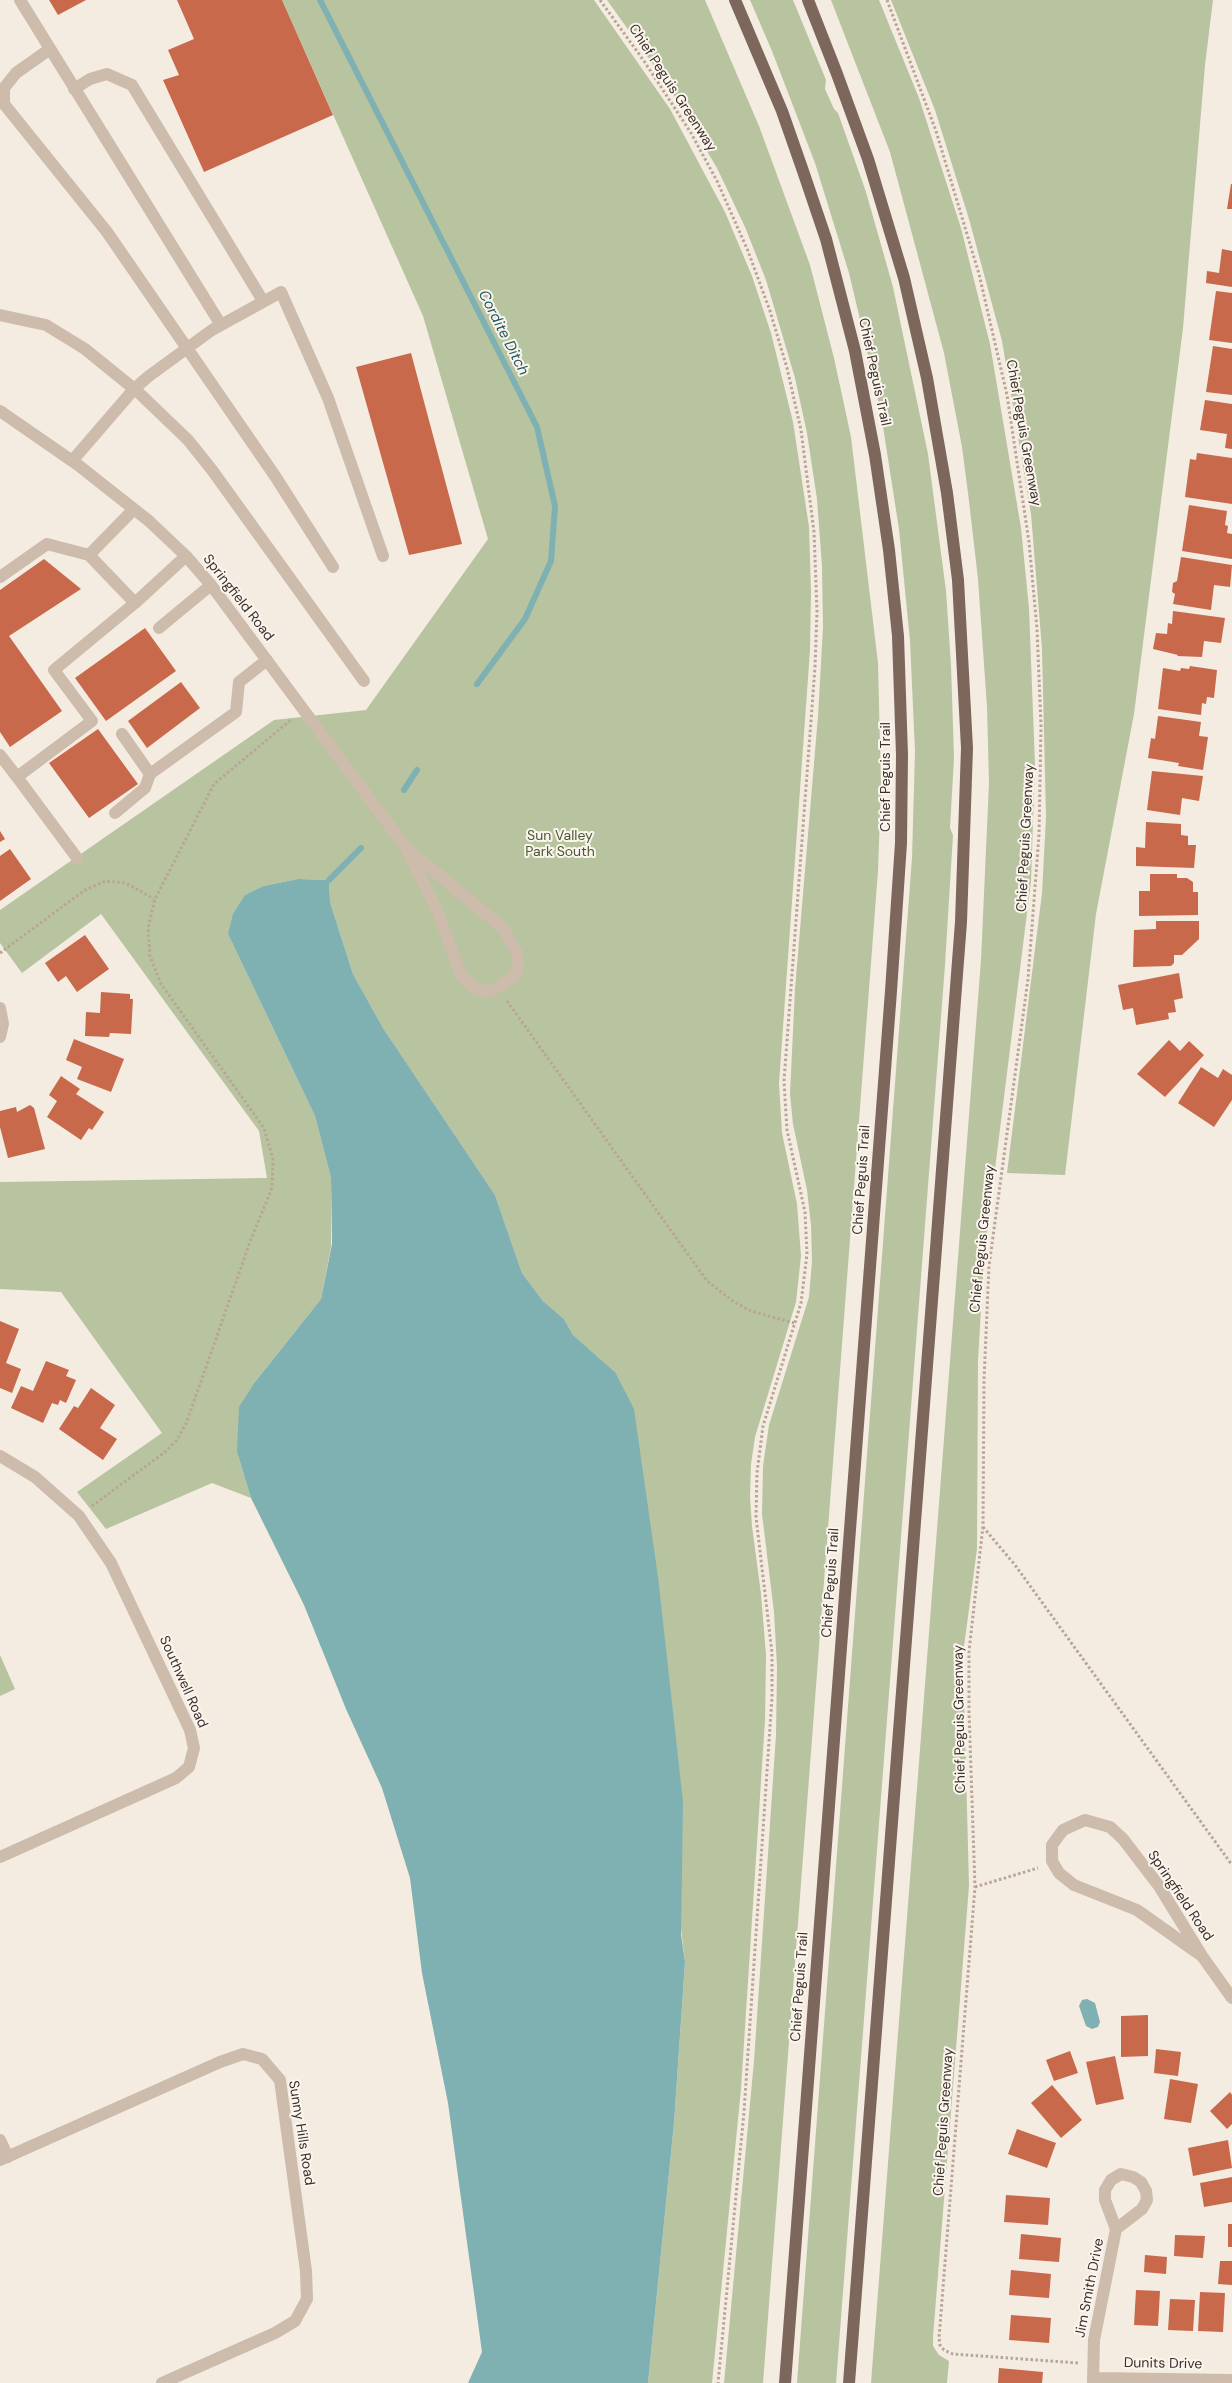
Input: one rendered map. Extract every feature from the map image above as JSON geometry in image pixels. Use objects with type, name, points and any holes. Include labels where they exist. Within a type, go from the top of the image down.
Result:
[{"type":"main road","name":"Chief Peguis Trail","points":[[735,0],[776,96],[803,171],[826,239],[855,351],[875,455],[889,550],[898,636],[902,755],[901,843],[891,991],[785,2383]]},
{"type":"main road","points":[[808,0],[854,119],[883,205],[904,278],[928,378],[947,493],[958,580],[967,748],[962,922],[850,2383]]},
{"type":"street","points":[[20,0],[222,325]]},
{"type":"street","points":[[50,49],[16,73],[4,88],[4,104],[107,232],[275,476],[333,568]]},
{"type":"street","points":[[74,89],[90,79],[107,74],[132,85],[263,301]]},
{"type":"street","points":[[72,461],[135,388],[187,347],[281,292],[328,398],[382,556]]},
{"type":"street","points":[[0,315],[46,325],[85,349],[135,388],[188,440],[212,470],[364,681]]},
{"type":"street","name":"Springfield Road","points":[[0,411],[72,461],[134,509],[186,556],[210,584],[406,848],[438,912],[461,975],[475,988],[482,991],[498,988],[514,974],[518,964],[513,943],[502,926],[406,848]]},
{"type":"street","points":[[89,555],[134,509]]},
{"type":"street","points":[[0,577],[46,544],[89,555],[135,603]]},
{"type":"street","points":[[17,777],[92,721],[54,670],[135,603],[186,556]]},
{"type":"street","points":[[159,628],[210,584]]},
{"type":"street","points":[[115,813],[145,788],[150,774],[236,712],[239,682],[267,660]]},
{"type":"street","points":[[122,734],[150,774]]},
{"type":"street","points":[[0,755],[77,858]]},
{"type":"street","points":[[0,1008],[3,1024],[0,1037]]},
{"type":"street","name":"Southwell Road","points":[[0,1456],[35,1477],[79,1516],[111,1563],[190,1730],[194,1748],[189,1767],[176,1778],[0,1856]]},
{"type":"street","name":"Springfield Road","points":[[1202,1956],[1137,1910],[1074,1885],[1059,1874],[1052,1861],[1052,1845],[1063,1830],[1074,1823],[1085,1820],[1110,1827],[1123,1839],[1159,1886],[1202,1956],[1232,1998]]},
{"type":"street","name":"Sunny Hills Road","points":[[4,2158],[220,2062],[243,2054],[262,2060],[280,2080],[306,2271],[307,2299],[295,2321],[275,2333],[162,2383]]},
{"type":"street","points":[[0,2140],[4,2158]]},
{"type":"street","name":"Jim Smith Drive","points":[[1093,2381],[1094,2340],[1116,2229]]},
{"type":"street","name":"Dunits Drive","points":[[1093,2381],[1232,2380]]},
{"type":"path","name":"Chief Peguis Greenway","points":[[600,0],[644,61],[691,133],[717,181],[748,251],[770,311],[787,368],[808,474],[814,532],[817,611],[815,667],[784,1081],[788,1130],[801,1191],[806,1231],[804,1288],[763,1426],[757,1473],[756,1517],[772,1653],[772,1697],[744,2112],[718,2383]]},
{"type":"path","name":"Chief Peguis Greenway","points":[[886,0],[936,131],[979,274],[1007,395],[1029,542],[1037,629],[1041,726],[1037,883],[1028,978],[989,1266],[984,1380],[983,1526],[969,1651],[969,1712],[975,1888],[940,2345],[944,2350],[953,2354],[1093,2364]]},
{"type":"path","points":[[79,1516],[165,1452],[176,1441],[186,1424],[251,1240],[272,1188],[273,1159],[264,1128],[161,984],[150,956],[148,928],[155,899],[214,784],[304,709]]},
{"type":"path","points":[[0,953],[85,890],[106,881],[126,883],[155,899]]},
{"type":"path","points":[[498,988],[707,1281],[734,1302],[751,1311],[794,1324]]},
{"type":"path","points":[[983,1526],[1015,1565],[1232,1865]]},
{"type":"path","points":[[975,1888],[1035,1869],[1052,1861]]},
{"type":"green space","name":"Sun Valley Park South","points":[[282,0],[594,0],[670,109],[725,212],[752,276],[771,333],[793,422],[809,527],[810,650],[779,1083],[782,1133],[797,1204],[801,1256],[796,1302],[755,1437],[751,1464],[750,1497],[752,1526],[761,1594],[766,1655],[765,1720],[741,2089],[712,2383],[648,2383],[674,2123],[685,1962],[615,1372],[573,1335],[564,1319],[543,1301],[522,1273],[495,1195],[383,1028],[353,974],[330,902],[329,880],[298,879],[263,886],[245,895],[228,934],[315,1116],[331,1178],[331,1247],[321,1299],[255,1382],[237,1452],[251,1498],[212,1483],[106,1529],[77,1492],[162,1433],[61,1292],[0,1289],[0,1182],[267,1178],[259,1131],[101,914],[22,973],[0,943],[0,910],[274,720],[366,710],[488,539],[423,316]]},
{"type":"green space","points":[[607,0],[705,0],[759,126],[810,265],[834,358],[851,437],[878,663],[881,786],[878,871],[763,2383],[724,2383],[754,2061],[776,1735],[777,1666],[774,1612],[762,1514],[763,1466],[769,1425],[809,1297],[812,1261],[811,1225],[807,1190],[793,1124],[790,1094],[795,989],[818,716],[823,628],[822,566],[817,499],[807,433],[795,378],[766,280],[745,227],[717,168],[667,84]]},
{"type":"green space","points":[[750,0],[793,0],[826,80],[825,89],[834,109],[838,113],[866,192],[893,287],[928,454],[946,591],[951,665],[954,758],[950,828],[953,835],[945,965],[836,2383],[797,2383],[912,858],[915,751],[910,641],[899,529],[881,414],[849,273],[815,163],[772,51]]},
{"type":"green space","points":[[831,0],[879,0],[919,98],[961,228],[990,344],[1021,528],[1029,608],[1035,765],[1031,881],[984,1257],[978,1361],[977,1549],[963,1654],[969,1886],[933,2337],[933,2346],[939,2355],[949,2361],[947,2383],[871,2383],[981,960],[989,783],[987,707],[978,579],[969,501],[962,447],[944,353],[890,152]]},
{"type":"green space","points":[[891,0],[1213,0],[1205,65],[1183,328],[1134,714],[1096,914],[1065,1175],[1007,1173],[1042,893],[1046,817],[1042,649],[1031,514],[1002,341],[969,219],[935,110]]},
{"type":"green space","points":[[0,1655],[15,1689],[0,1696]]},
{"type":"water","points":[[298,879],[329,880],[330,902],[353,974],[383,1028],[495,1195],[522,1273],[543,1301],[564,1319],[573,1335],[615,1372],[634,1409],[658,1577],[683,1802],[681,1934],[685,1962],[674,2123],[648,2383],[468,2383],[482,2352],[448,2103],[422,1973],[410,1878],[382,1788],[346,1709],[304,1605],[251,1498],[237,1452],[239,1407],[255,1382],[321,1299],[332,1244],[331,1178],[315,1116],[228,934],[233,914],[245,895],[263,886]]},
{"type":"water","points":[[1087,1999],[1095,2003],[1100,2022],[1098,2027],[1092,2029],[1086,2026],[1079,2006],[1082,2000]]},
{"type":"building","points":[[49,0],[86,0],[58,15]]},
{"type":"building","points":[[177,0],[282,0],[333,115],[204,172],[163,80],[179,75],[168,50],[194,39]]},
{"type":"building","points":[[1231,184],[1232,209],[1227,209]]},
{"type":"building","points":[[1222,249],[1232,251],[1232,287],[1206,283],[1207,271],[1219,273]]},
{"type":"building","points":[[1216,291],[1232,293],[1232,343],[1209,340]]},
{"type":"building","points":[[1213,346],[1232,349],[1232,395],[1206,392]]},
{"type":"building","points":[[411,353],[462,544],[409,555],[356,367]]},
{"type":"building","points":[[1205,400],[1232,404],[1232,449],[1225,448],[1227,434],[1200,430]]},
{"type":"building","points":[[1197,453],[1232,458],[1232,504],[1185,497],[1190,459],[1196,460]]},
{"type":"building","points":[[1189,505],[1227,511],[1225,525],[1228,526],[1227,533],[1232,534],[1232,559],[1182,551]]},
{"type":"building","points":[[1181,557],[1232,565],[1230,587],[1214,585],[1211,610],[1173,604],[1175,594],[1172,592],[1173,583],[1177,581]]},
{"type":"building","points":[[44,559],[81,589],[9,636],[62,711],[10,747],[0,732],[0,590]]},
{"type":"building","points":[[1173,611],[1225,618],[1221,643],[1204,641],[1202,657],[1177,656],[1153,649],[1156,633],[1167,634],[1168,623],[1172,624]]},
{"type":"building","points":[[145,628],[176,671],[106,721],[75,678]]},
{"type":"building","points":[[1190,666],[1217,670],[1214,698],[1207,697],[1206,704],[1202,703],[1201,715],[1158,709],[1163,668],[1180,671],[1181,668],[1189,669]]},
{"type":"building","points":[[181,682],[200,708],[147,748],[128,721]]},
{"type":"building","points":[[1158,716],[1201,722],[1199,736],[1208,737],[1203,770],[1178,766],[1179,763],[1148,758],[1151,738],[1155,739]]},
{"type":"building","points":[[98,729],[138,784],[89,818],[49,763]]},
{"type":"building","points":[[1152,771],[1203,776],[1199,801],[1182,798],[1180,815],[1147,810]]},
{"type":"building","points":[[1146,822],[1181,824],[1181,835],[1188,836],[1188,845],[1196,845],[1194,868],[1136,866],[1136,847],[1145,848]]},
{"type":"building","points":[[0,831],[5,839],[0,842]]},
{"type":"building","points":[[10,849],[31,879],[0,901],[0,856]]},
{"type":"building","points":[[1150,874],[1177,874],[1177,878],[1187,878],[1193,882],[1193,892],[1198,892],[1198,915],[1139,916],[1139,891],[1150,891]]},
{"type":"building","points":[[1156,921],[1199,921],[1199,939],[1182,955],[1174,955],[1174,963],[1171,966],[1133,967],[1134,930],[1156,929]]},
{"type":"building","points":[[85,935],[109,969],[77,992],[66,976],[58,982],[45,963]]},
{"type":"building","points":[[1179,973],[1183,998],[1174,1000],[1176,1012],[1168,1013],[1169,1019],[1136,1025],[1133,1008],[1123,1010],[1118,985]]},
{"type":"building","points":[[101,992],[130,994],[130,999],[133,999],[131,1034],[110,1033],[109,1037],[85,1036],[86,1012],[100,1013]]},
{"type":"building","points":[[74,1039],[124,1059],[111,1092],[77,1079],[82,1067],[66,1060]]},
{"type":"building","points":[[1169,1040],[1180,1051],[1189,1041],[1204,1055],[1165,1097],[1137,1074]]},
{"type":"building","points":[[1201,1067],[1218,1078],[1223,1069],[1232,1075],[1232,1100],[1214,1127],[1178,1103]]},
{"type":"building","points":[[61,1076],[80,1089],[76,1094],[104,1112],[92,1130],[89,1128],[81,1140],[47,1117],[57,1101],[49,1095]]},
{"type":"building","points":[[30,1105],[34,1108],[45,1149],[8,1158],[0,1127],[0,1111],[16,1107],[17,1112]]},
{"type":"building","points":[[0,1321],[19,1329],[6,1363],[21,1369],[12,1393],[0,1388]]},
{"type":"building","points":[[46,1361],[69,1370],[66,1376],[76,1380],[66,1403],[60,1400],[58,1405],[52,1403],[43,1423],[11,1408],[21,1386],[33,1391]]},
{"type":"building","points":[[91,1388],[115,1405],[100,1428],[117,1439],[103,1460],[59,1429],[74,1406],[78,1408]]},
{"type":"building","points":[[1148,2015],[1148,2056],[1121,2057],[1121,2016]]},
{"type":"building","points":[[1156,2049],[1181,2052],[1178,2076],[1154,2073]]},
{"type":"building","points":[[1070,2051],[1078,2073],[1054,2081],[1046,2060]]},
{"type":"building","points":[[1115,2056],[1124,2099],[1096,2105],[1086,2062]]},
{"type":"building","points":[[1170,2079],[1198,2084],[1191,2123],[1164,2119]]},
{"type":"building","points":[[1052,2085],[1082,2120],[1061,2138],[1031,2103]]},
{"type":"building","points":[[1230,2092],[1232,2095],[1232,2124],[1227,2129],[1210,2111]]},
{"type":"building","points":[[1017,2129],[1056,2143],[1047,2168],[1008,2154]]},
{"type":"building","points":[[1228,2140],[1232,2168],[1193,2176],[1188,2148]]},
{"type":"building","points":[[1232,2177],[1232,2202],[1204,2207],[1200,2183]]},
{"type":"building","points":[[1006,2195],[1050,2198],[1048,2225],[1004,2222]]},
{"type":"building","points":[[1228,2224],[1232,2224],[1232,2247],[1228,2247]]},
{"type":"building","points":[[1021,2234],[1061,2238],[1059,2262],[1019,2259]]},
{"type":"building","points":[[1175,2235],[1205,2236],[1203,2258],[1174,2256]]},
{"type":"building","points":[[1145,2255],[1167,2257],[1166,2274],[1144,2272]]},
{"type":"building","points":[[1220,2261],[1232,2261],[1232,2285],[1218,2284]]},
{"type":"building","points":[[1011,2270],[1051,2274],[1049,2298],[1009,2295]]},
{"type":"building","points":[[1136,2290],[1160,2291],[1158,2326],[1134,2325]]},
{"type":"building","points":[[1200,2292],[1225,2293],[1223,2332],[1198,2331]]},
{"type":"building","points":[[1170,2299],[1195,2300],[1193,2331],[1168,2330]]},
{"type":"building","points":[[1011,2315],[1051,2318],[1049,2343],[1009,2340]]},
{"type":"building","points":[[999,2368],[1043,2372],[1042,2383],[998,2383]]},
{"type":"waterway","name":"Cordite Ditch","points":[[320,0],[537,427],[555,506],[551,561],[525,619],[477,684]]},
{"type":"waterway","name":"Cordite Ditch","points":[[404,790],[417,770]]},
{"type":"waterway","name":"Cordite Ditch","points":[[329,880],[361,848]]}]
